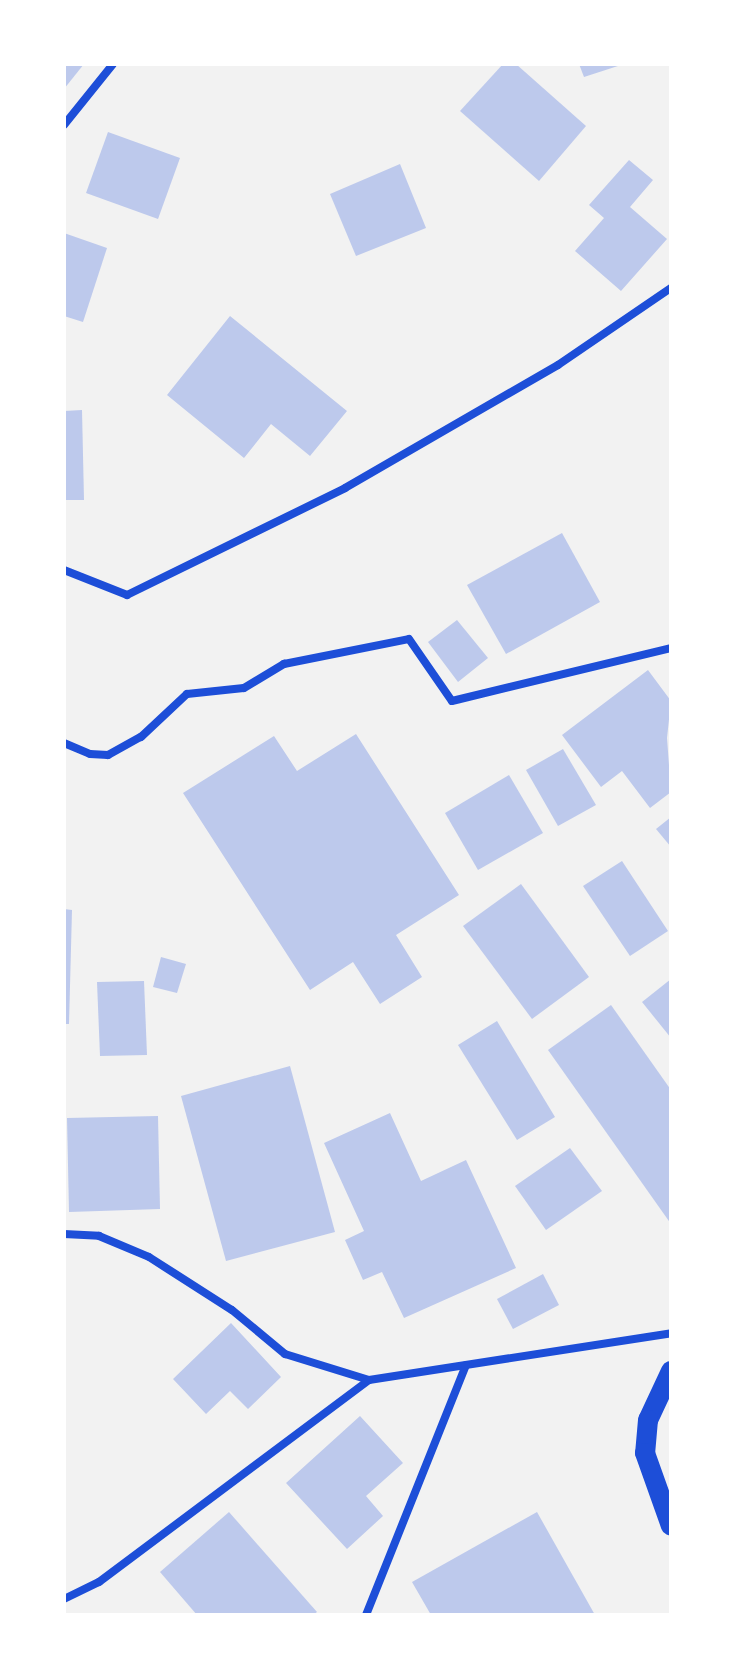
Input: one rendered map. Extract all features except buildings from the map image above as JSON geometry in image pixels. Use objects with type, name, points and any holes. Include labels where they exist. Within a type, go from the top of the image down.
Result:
[{"type":"main road","points":[[671,1371],[648,1420],[645,1453],[671,1526]]},
{"type":"street","points":[[64,125],[113,64]]},
{"type":"street","points":[[64,570],[127,595],[345,488],[558,365],[671,288]]},
{"type":"street","points":[[64,743],[90,754],[108,755],[141,737],[187,694],[244,688],[284,664],[409,639],[452,701],[671,648]]},
{"type":"street","points":[[64,1234],[99,1236],[149,1257],[232,1310],[285,1354],[369,1380],[671,1333]]},
{"type":"street","points":[[366,1615],[466,1365]]},
{"type":"street","points":[[64,1599],[99,1582],[369,1380]]}]
